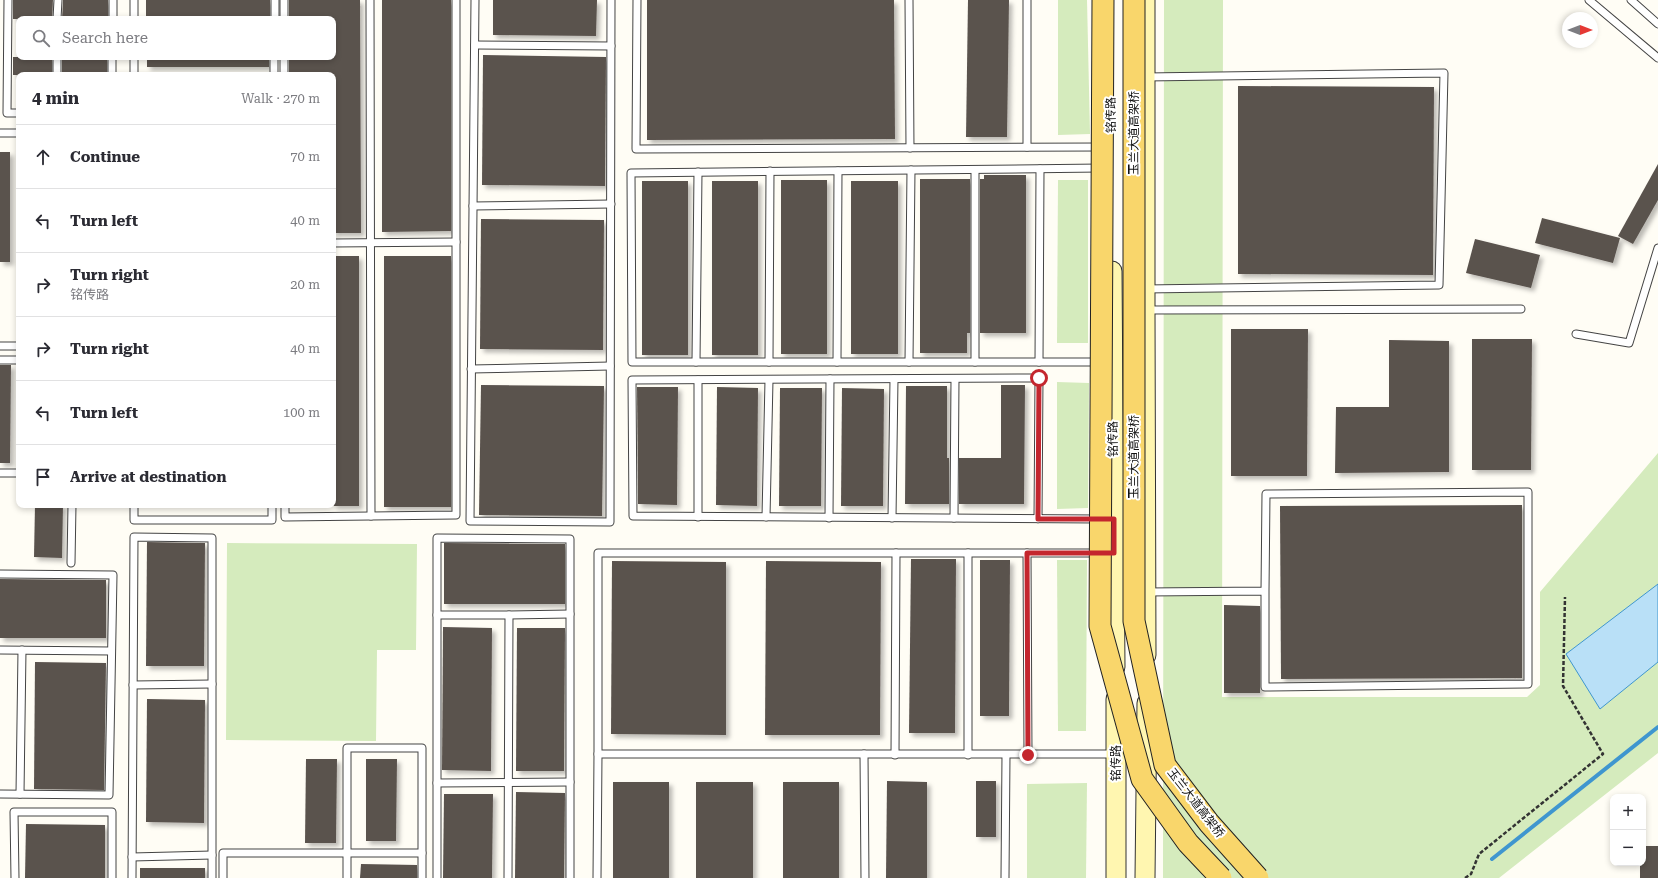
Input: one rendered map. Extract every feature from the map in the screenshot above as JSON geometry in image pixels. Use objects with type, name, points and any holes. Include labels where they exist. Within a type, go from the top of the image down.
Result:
[{"type":"main road","points":[[1103,0],[1100,626],[1142,779],[1188,843],[1221,878]]},
{"type":"main road","name":"铭传路","points":[[1110,0],[1116,878]]},
{"type":"main road","name":"玉兰大道高架桥","points":[[1134,0],[1134,620],[1165,765],[1209,823],[1258,878]]},
{"type":"main road","points":[[1145,878],[1146,0]]},
{"type":"lane","points":[[8,0],[7,113],[16,113]]},
{"type":"lane","points":[[58,0],[58,16]]},
{"type":"lane","points":[[113,0],[113,16]]},
{"type":"lane","points":[[134,0],[134,16]]},
{"type":"lane","points":[[275,0],[275,16]]},
{"type":"lane","points":[[284,0],[284,16]]},
{"type":"lane","points":[[370,0],[371,516]]},
{"type":"lane","points":[[285,508],[285,517],[456,515],[456,0]]},
{"type":"lane","points":[[475,0],[470,521],[610,522],[611,0]]},
{"type":"lane","points":[[637,0],[636,149],[1111,147]]},
{"type":"lane","points":[[909,0],[910,148]]},
{"type":"lane","points":[[1027,0],[1027,147]]},
{"type":"lane","points":[[1589,0],[1658,58]]},
{"type":"lane","points":[[1631,0],[1658,24]]},
{"type":"lane","points":[[474,45],[611,46]]},
{"type":"lane","points":[[57,60],[57,72]]},
{"type":"lane","points":[[112,60],[112,72]]},
{"type":"lane","points":[[134,60],[134,72]]},
{"type":"lane","points":[[274,60],[274,72]]},
{"type":"lane","points":[[284,60],[284,72]]},
{"type":"lane","points":[[1145,77],[1444,73],[1439,285],[1145,289]]},
{"type":"lane","points":[[0,133],[16,133]]},
{"type":"lane","points":[[1111,168],[631,173],[632,362],[1113,362]]},
{"type":"lane","points":[[1039,362],[1040,169]]},
{"type":"lane","points":[[909,362],[911,170]]},
{"type":"lane","points":[[975,170],[975,362]]},
{"type":"lane","points":[[769,362],[770,171]]},
{"type":"lane","points":[[837,362],[838,171]]},
{"type":"lane","points":[[696,362],[698,172]]},
{"type":"lane","points":[[473,206],[611,204]]},
{"type":"lane","points":[[336,243],[456,242]]},
{"type":"lane","points":[[1576,334],[1629,343],[1658,248]]},
{"type":"lane","points":[[1145,310],[1521,309]]},
{"type":"lane","points":[[0,346],[16,346]]},
{"type":"lane","points":[[0,360],[16,360]]},
{"type":"lane","points":[[471,369],[610,366]]},
{"type":"lane","points":[[1038,519],[1039,378],[632,380],[633,516],[829,518],[954,518],[1038,519],[1114,519]]},
{"type":"lane","points":[[829,518],[830,379]]},
{"type":"lane","points":[[892,518],[894,379]]},
{"type":"lane","points":[[954,518],[955,379]]},
{"type":"lane","points":[[698,380],[698,517]]},
{"type":"lane","points":[[766,517],[768,380]]},
{"type":"lane","points":[[0,473],[16,473]]},
{"type":"lane","points":[[1528,492],[1528,684],[1264,687],[1264,591],[1266,494],[1528,492]]},
{"type":"lane","points":[[71,563],[72,508]]},
{"type":"lane","points":[[134,508],[134,520],[272,520],[272,508]]},
{"type":"lane","points":[[132,878],[134,537],[212,538],[212,878]]},
{"type":"lane","points":[[437,878],[437,538],[570,539],[570,878]]},
{"type":"lane","points":[[597,878],[598,553],[1114,553]]},
{"type":"lane","points":[[895,755],[896,553]]},
{"type":"lane","points":[[968,553],[968,755]]},
{"type":"lane","points":[[1027,553],[1028,755]]},
{"type":"lane","points":[[0,574],[113,575],[109,795],[0,794]]},
{"type":"lane","points":[[1146,592],[1264,591]]},
{"type":"lane","points":[[437,615],[570,614]]},
{"type":"lane","points":[[508,615],[508,878]]},
{"type":"lane","points":[[0,650],[111,651]]},
{"type":"lane","points":[[20,794],[22,650]]},
{"type":"lane","points":[[133,685],[212,684]]},
{"type":"lane","points":[[346,878],[347,748],[422,748],[422,878]]},
{"type":"lane","points":[[598,754],[1116,754]]},
{"type":"lane","points":[[864,754],[865,878]]},
{"type":"lane","points":[[1005,878],[1006,755]]},
{"type":"lane","points":[[437,783],[570,782]]},
{"type":"lane","points":[[15,878],[14,812],[112,812],[112,878]]},
{"type":"lane","points":[[223,878],[223,853],[422,853]]},
{"type":"lane","points":[[132,857],[212,855]]},
{"type":"path","points":[[1465,878],[1471,874],[1479,854],[1603,754],[1563,686],[1565,597]]},
{"type":"green space","points":[[1058,0],[1087,0],[1090,134],[1058,135]]},
{"type":"green space","points":[[1164,0],[1223,0],[1222,697],[1527,697],[1540,685],[1540,592],[1658,453],[1658,753],[1499,878],[1163,878]]},
{"type":"green space","points":[[1058,180],[1088,180],[1088,343],[1057,343]]},
{"type":"green space","points":[[1057,382],[1089,383],[1088,508],[1057,509]]},
{"type":"green space","points":[[227,543],[417,544],[416,650],[377,650],[376,741],[226,740]]},
{"type":"green space","points":[[1057,560],[1087,560],[1086,731],[1058,731]]},
{"type":"green space","points":[[1087,783],[1086,878],[1027,878],[1027,784]]},
{"type":"water","points":[[1658,584],[1658,662],[1600,709],[1566,654]]},
{"type":"building","points":[[13,0],[53,0],[52,16],[16,16],[16,19],[13,19]]},
{"type":"building","points":[[63,0],[108,0],[108,16],[62,16]]},
{"type":"building","points":[[146,0],[270,0],[270,16],[146,16]]},
{"type":"building","points":[[289,0],[360,0],[361,233],[336,233],[336,72],[289,72],[289,60],[336,60],[336,16],[289,16]]},
{"type":"building","points":[[382,0],[451,0],[451,231],[382,232]]},
{"type":"building","points":[[493,0],[597,0],[596,36],[493,35]]},
{"type":"building","points":[[647,0],[894,0],[895,139],[647,140]]},
{"type":"building","points":[[968,0],[1009,0],[1007,137],[966,137]]},
{"type":"building","points":[[483,55],[606,57],[605,186],[482,185]]},
{"type":"building","points":[[13,57],[16,57],[16,60],[52,60],[52,72],[16,72],[16,75],[13,75]]},
{"type":"building","points":[[62,60],[107,60],[107,72],[62,72]]},
{"type":"building","points":[[147,60],[269,60],[269,67],[147,67]]},
{"type":"building","points":[[1238,86],[1434,87],[1433,275],[1238,274]]},
{"type":"building","points":[[0,152],[10,152],[10,262],[0,262]]},
{"type":"building","points":[[1658,164],[1658,200],[1633,244],[1618,236]]},
{"type":"building","points":[[984,175],[1026,175],[1026,333],[980,333],[980,179],[984,179]]},
{"type":"building","points":[[920,179],[970,179],[970,333],[967,333],[967,353],[920,353]]},
{"type":"building","points":[[781,180],[827,180],[827,354],[781,354]]},
{"type":"building","points":[[642,181],[688,181],[688,355],[642,355]]},
{"type":"building","points":[[712,181],[758,181],[758,355],[712,355]]},
{"type":"building","points":[[851,181],[898,181],[898,354],[851,354]]},
{"type":"building","points":[[1542,218],[1620,238],[1613,263],[1535,243]]},
{"type":"building","points":[[481,219],[604,220],[603,350],[480,349]]},
{"type":"building","points":[[1475,239],[1540,255],[1531,288],[1466,273]]},
{"type":"building","points":[[336,256],[359,256],[359,506],[336,506]]},
{"type":"building","points":[[384,256],[451,256],[451,507],[384,507]]},
{"type":"building","points":[[1231,329],[1308,329],[1307,476],[1231,476]]},
{"type":"building","points":[[1472,339],[1532,339],[1531,470],[1472,470]]},
{"type":"building","points":[[1389,340],[1449,341],[1449,472],[1335,473],[1336,407],[1389,407]]},
{"type":"building","points":[[0,365],[11,365],[10,463],[0,463]]},
{"type":"building","points":[[481,385],[604,386],[602,516],[479,515]]},
{"type":"building","points":[[1001,385],[1025,385],[1024,504],[959,504],[959,458],[1001,458]]},
{"type":"building","points":[[906,386],[947,386],[947,458],[949,458],[949,504],[905,504]]},
{"type":"building","points":[[637,387],[678,387],[677,505],[638,504]]},
{"type":"building","points":[[717,387],[758,388],[757,506],[716,505]]},
{"type":"building","points":[[780,388],[822,388],[821,506],[779,506]]},
{"type":"building","points":[[842,388],[884,389],[883,506],[841,506]]},
{"type":"building","points":[[1522,505],[1522,678],[1281,679],[1280,506]]},
{"type":"building","points":[[35,508],[63,508],[62,558],[34,557]]},
{"type":"building","points":[[147,542],[205,543],[204,666],[146,666]]},
{"type":"building","points":[[444,543],[565,544],[565,604],[444,604]]},
{"type":"building","points":[[911,559],[956,559],[955,733],[909,733]]},
{"type":"building","points":[[980,560],[1010,560],[1009,716],[980,716]]},
{"type":"building","points":[[612,561],[726,562],[726,735],[611,734]]},
{"type":"building","points":[[766,561],[881,562],[880,735],[765,735]]},
{"type":"building","points":[[0,579],[106,580],[106,638],[0,638]]},
{"type":"building","points":[[1224,605],[1260,606],[1260,693],[1224,693]]},
{"type":"building","points":[[443,627],[492,628],[491,771],[442,770]]},
{"type":"building","points":[[517,628],[565,628],[564,771],[516,771]]},
{"type":"building","points":[[35,662],[106,663],[104,790],[34,789]]},
{"type":"building","points":[[147,699],[205,700],[204,823],[146,822]]},
{"type":"building","points":[[306,759],[337,759],[336,843],[305,843]]},
{"type":"building","points":[[366,759],[397,759],[396,841],[366,841]]},
{"type":"building","points":[[887,781],[927,782],[927,878],[886,878]]},
{"type":"building","points":[[976,781],[996,781],[996,837],[976,837]]},
{"type":"building","points":[[613,782],[669,782],[669,878],[613,878]]},
{"type":"building","points":[[696,782],[753,782],[753,878],[696,878]]},
{"type":"building","points":[[783,782],[839,782],[839,878],[783,878]]},
{"type":"building","points":[[516,792],[565,793],[564,878],[515,878]]},
{"type":"building","points":[[444,794],[493,794],[492,878],[443,878]]},
{"type":"building","points":[[26,824],[105,825],[105,878],[25,878]]},
{"type":"building","points":[[1646,846],[1658,846],[1658,878],[1640,878],[1640,866],[1646,866]]},
{"type":"building","points":[[361,864],[417,865],[417,878],[360,878]]},
{"type":"building","points":[[140,868],[205,868],[205,878],[140,878]]},
{"type":"waterway","points":[[1492,859],[1658,727]]},
{"type":"route","points":[[1028,755],[1027,553],[1114,553],[1114,519],[1038,519],[1039,378]]}]
